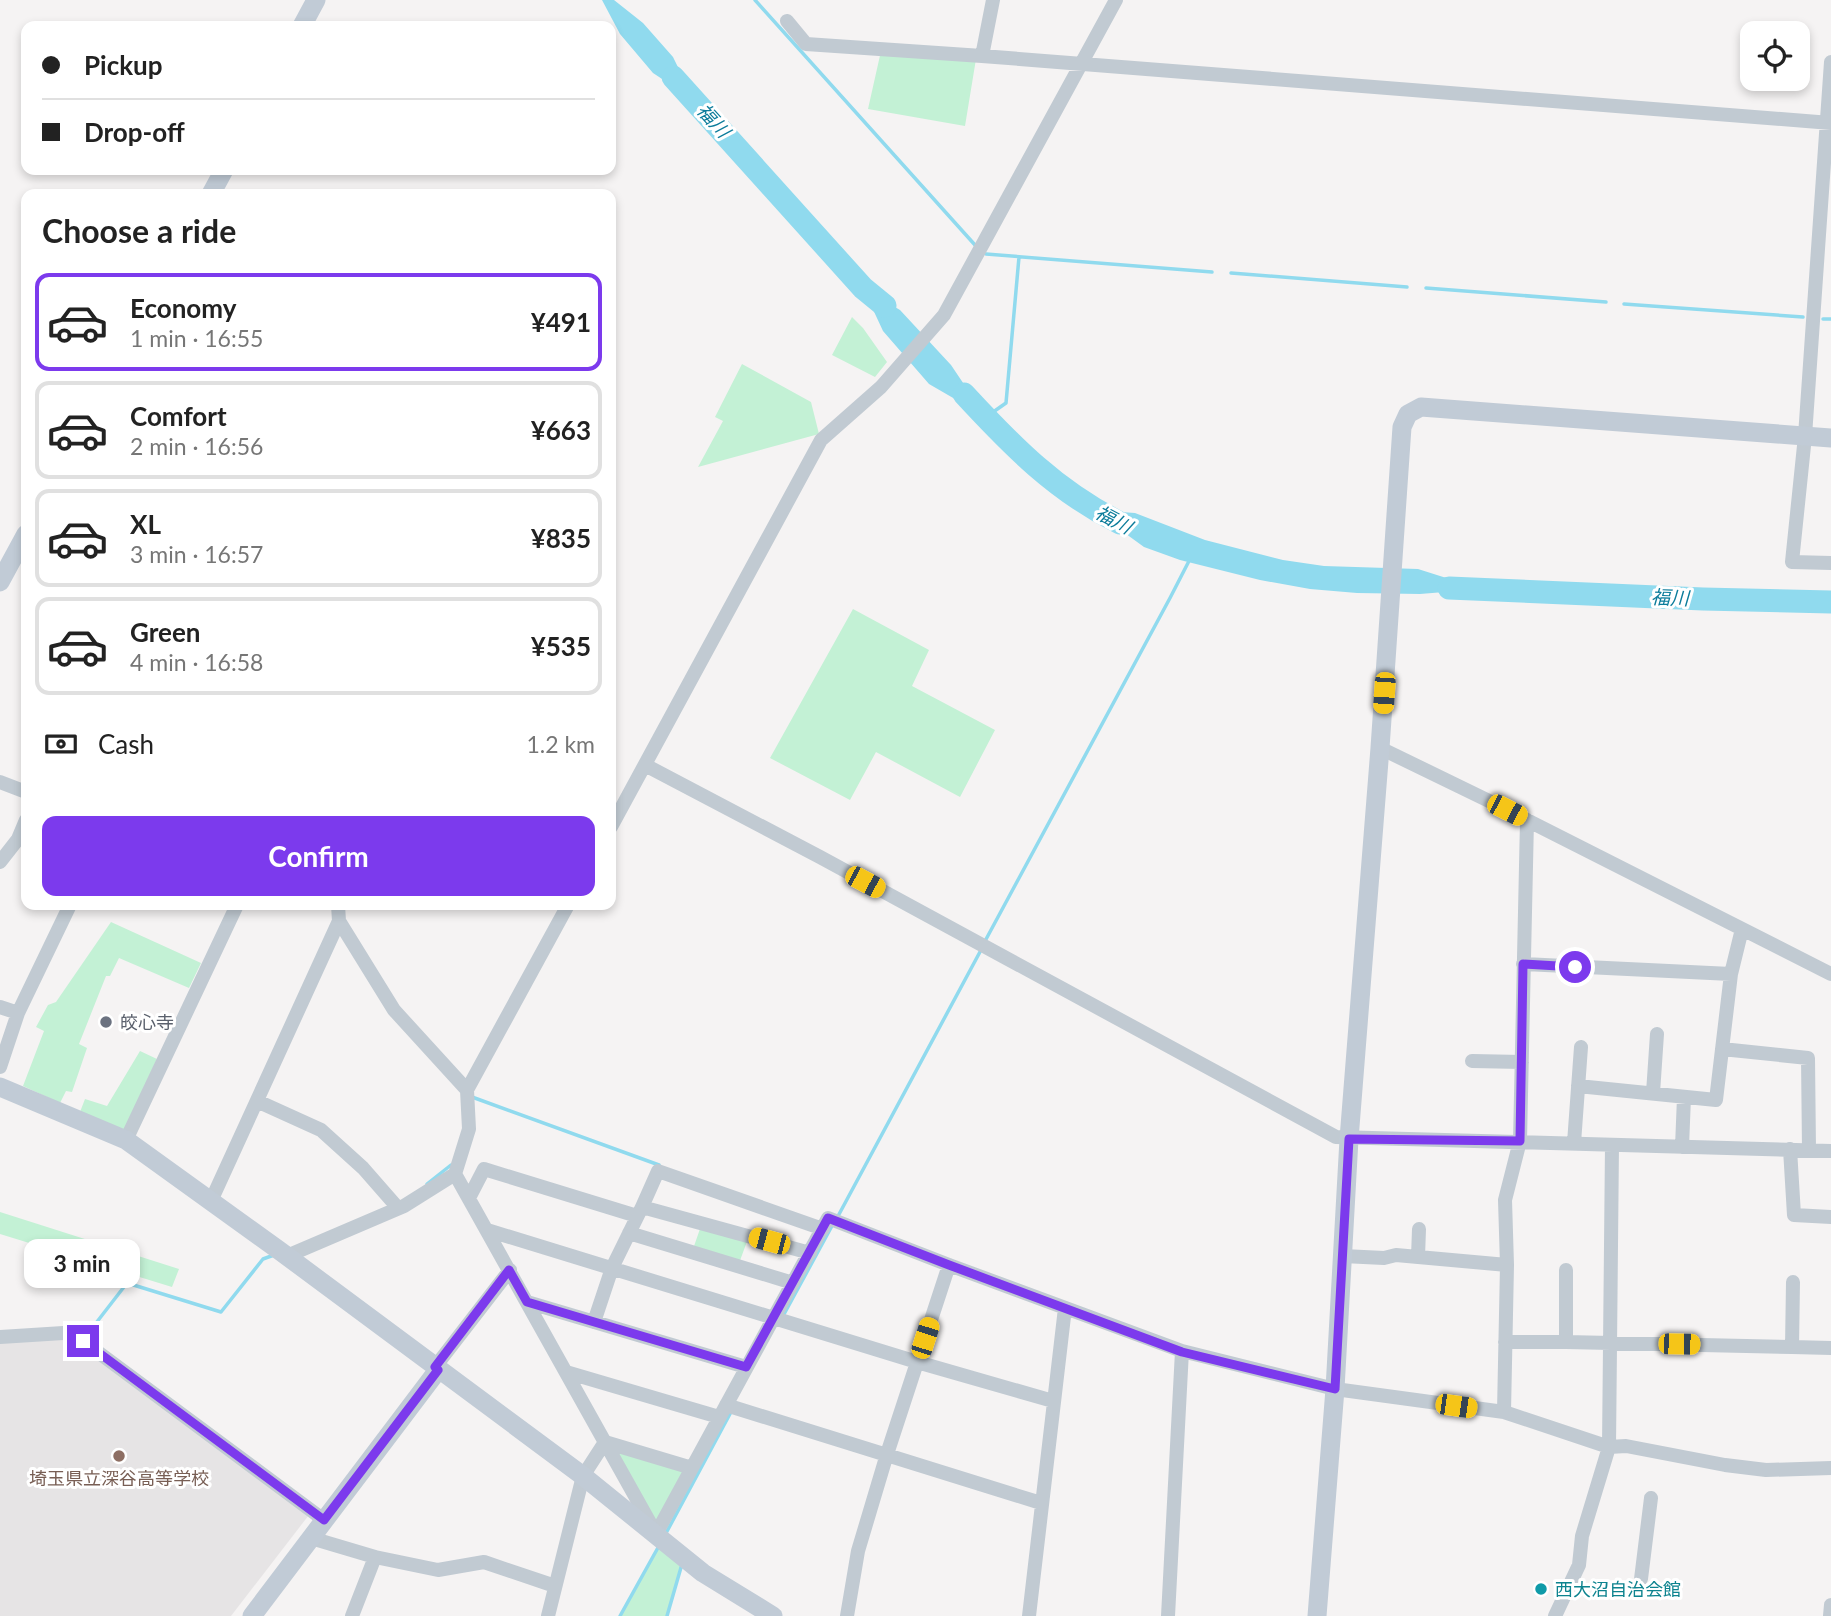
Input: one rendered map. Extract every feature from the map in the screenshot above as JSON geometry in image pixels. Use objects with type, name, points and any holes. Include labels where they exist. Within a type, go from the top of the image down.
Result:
[{"type":"street","points":[[305,21],[316,0]]},
{"type":"street","points":[[982,56],[993,0]]},
{"type":"street","points":[[616,818],[821,440],[881,387],[944,315],[1116,0]]},
{"type":"street","points":[[787,21],[806,44],[1829,123]]},
{"type":"street","points":[[1831,62],[1829,123],[1805,436],[1792,562],[1831,563]]},
{"type":"street","points":[[1317,1616],[1402,427],[1408,414],[1421,407],[1831,438]]},
{"type":"street","points":[[0,582],[21,543]]},
{"type":"street","points":[[1380,748],[1831,974]]},
{"type":"street","points":[[645,765],[1336,1137],[1831,1151]]},
{"type":"street","points":[[0,782],[21,790]]},
{"type":"street","points":[[1504,1412],[1507,1265],[1505,1200],[1520,1141],[1527,820]]},
{"type":"street","points":[[0,862],[21,832]]},
{"type":"street","points":[[0,1067],[18,1013],[68,910]]},
{"type":"street","points":[[126,1140],[235,910]]},
{"type":"street","points":[[211,1201],[339,921],[338,910]]},
{"type":"street","points":[[287,1256],[398,1208],[455,1174],[469,1129],[467,1090],[565,910]]},
{"type":"street","points":[[339,921],[394,1010],[467,1090]]},
{"type":"street","points":[[1578,1086],[1716,1100],[1731,974],[1742,929]]},
{"type":"street","points":[[1523,964],[1731,974]]},
{"type":"street","points":[[0,1007],[18,1013]]},
{"type":"street","points":[[1653,1093],[1657,1034]]},
{"type":"street","points":[[1574,1143],[1580,1047]]},
{"type":"street","points":[[1722,1049],[1808,1058],[1809,1150]]},
{"type":"street","points":[[1472,1061],[1521,1062]]},
{"type":"street","points":[[0,1087],[126,1140],[583,1476],[703,1573],[771,1616]]},
{"type":"street","points":[[1682,1147],[1684,1097]]},
{"type":"street","points":[[257,1101],[321,1130],[363,1168],[398,1208]]},
{"type":"street","points":[[1555,1616],[1579,1565],[1582,1536],[1609,1447],[1612,1145]]},
{"type":"street","points":[[1790,1149],[1794,1215],[1831,1217]]},
{"type":"street","points":[[469,1198],[484,1168],[640,1212],[810,1252]]},
{"type":"street","points":[[594,1322],[612,1268],[658,1171],[823,1229]]},
{"type":"street","points":[[455,1174],[656,1534]]},
{"type":"street","points":[[656,1534],[828,1218],[1182,1352],[1335,1389],[1504,1412],[1609,1447],[1626,1446],[1766,1470],[1831,1468]]},
{"type":"street","points":[[1419,1229],[1419,1257]]},
{"type":"street","points":[[487,1230],[1053,1401]]},
{"type":"street","points":[[629,1233],[793,1283]]},
{"type":"street","points":[[1343,1256],[1384,1258],[1396,1255],[1507,1265]]},
{"type":"street","points":[[847,1616],[858,1551],[949,1265]]},
{"type":"street","points":[[252,1616],[509,1270]]},
{"type":"street","points":[[1566,1270],[1566,1342]]},
{"type":"street","points":[[1792,1347],[1793,1282]]},
{"type":"street","points":[[527,1302],[746,1367]]},
{"type":"street","points":[[1028,1616],[1065,1308]]},
{"type":"street","points":[[0,1337],[79,1332],[83,1341],[324,1520]]},
{"type":"street","points":[[1505,1342],[1831,1348]]},
{"type":"street","points":[[1168,1616],[1182,1352]]},
{"type":"street","points":[[566,1372],[887,1454],[1041,1503]]},
{"type":"street","points":[[548,1616],[583,1476],[605,1442]]},
{"type":"street","points":[[605,1442],[692,1468]]},
{"type":"street","points":[[1641,1578],[1651,1498]]},
{"type":"street","points":[[311,1538],[374,1557],[438,1570],[484,1562],[555,1586]]},
{"type":"street","points":[[352,1616],[374,1557]]},
{"type":"street","points":[[1830,1616],[1831,1605]]},
{"type":"shaded area","name":"埼玉県立深谷高等学校","points":[[79,1332],[312,1511],[231,1616],[0,1616],[0,1337]]},
{"type":"green space","points":[[881,51],[976,59],[965,126],[868,109]]},
{"type":"green space","points":[[852,317],[887,362],[875,377],[832,355]]},
{"type":"green space","points":[[742,364],[811,402],[819,434],[698,467],[723,421],[715,417]]},
{"type":"green space","points":[[853,609],[929,650],[912,686],[995,730],[960,797],[876,752],[850,800],[770,758]]},
{"type":"green space","points":[[111,922],[201,963],[189,988],[119,958],[110,976],[106,976],[79,1044],[87,1048],[72,1092],[66,1091],[60,1103],[23,1086],[44,1031],[36,1027],[48,1005],[56,1002]]},
{"type":"green space","points":[[140,1051],[157,1059],[124,1131],[80,1112],[85,1099],[107,1106]]},
{"type":"green space","points":[[0,1212],[179,1269],[172,1287],[0,1234]]},
{"type":"green space","points":[[702,1223],[749,1236],[738,1266],[692,1252]]},
{"type":"green space","points":[[605,1442],[692,1468],[656,1534]]},
{"type":"green space","points":[[662,1539],[684,1557],[667,1616],[620,1616]]},
{"type":"water","points":[[602,0],[614,0],[643,23],[673,57],[694,100],[653,73],[620,34],[616,21],[613,21]]},
{"type":"water","points":[[863,288],[900,310],[951,365],[986,417],[929,384],[883,331]]},
{"type":"water","points":[[1093,510],[1135,513],[1205,540],[1283,560],[1324,566],[1418,569],[1481,589],[1420,594],[1357,593],[1310,589],[1260,580],[1180,560],[1144,547]]},
{"type":"waterway","points":[[755,0],[975,245]]},
{"type":"waterway","name":"福川","points":[[673,77],[863,288],[885,306]]},
{"type":"waterway","points":[[986,254],[1212,272]]},
{"type":"waterway","points":[[986,417],[1006,403],[1019,257]]},
{"type":"waterway","points":[[1231,273],[1407,287]]},
{"type":"waterway","points":[[1426,288],[1606,302]]},
{"type":"waterway","points":[[1624,304],[1803,317]]},
{"type":"waterway","points":[[1823,319],[1831,319]]},
{"type":"waterway","name":"福川","points":[[964,394],[1000,432],[1055,482],[1120,523]]},
{"type":"waterway","points":[[984,943],[1189,561]]},
{"type":"waterway","name":"福川","points":[[1449,588],[1831,602]]},
{"type":"waterway","points":[[837,1218],[981,950]]},
{"type":"waterway","points":[[472,1097],[659,1165]]},
{"type":"waterway","points":[[427,1184],[451,1165]]},
{"type":"waterway","points":[[783,1316],[833,1224]]},
{"type":"waterway","points":[[86,1336],[127,1283],[221,1312],[263,1259],[274,1255]]},
{"type":"waterway","points":[[665,1535],[731,1412]]},
{"type":"waterway","points":[[620,1616],[660,1544]]},
{"type":"waterway","points":[[667,1616],[682,1564]]},
{"type":"place","name":"皎心寺","points":[[106,1022]]},
{"type":"place","name":"埼玉県立深谷高等学校","points":[[119,1456]]},
{"type":"place","name":"西大沼自治会館","points":[[1541,1589]]},
{"type":"route","points":[[83,1341],[324,1520],[438,1370],[435,1367],[509,1270],[527,1302],[746,1367],[828,1218],[1182,1352],[1335,1389],[1349,1139],[1520,1141],[1523,964],[1575,967]]}]
